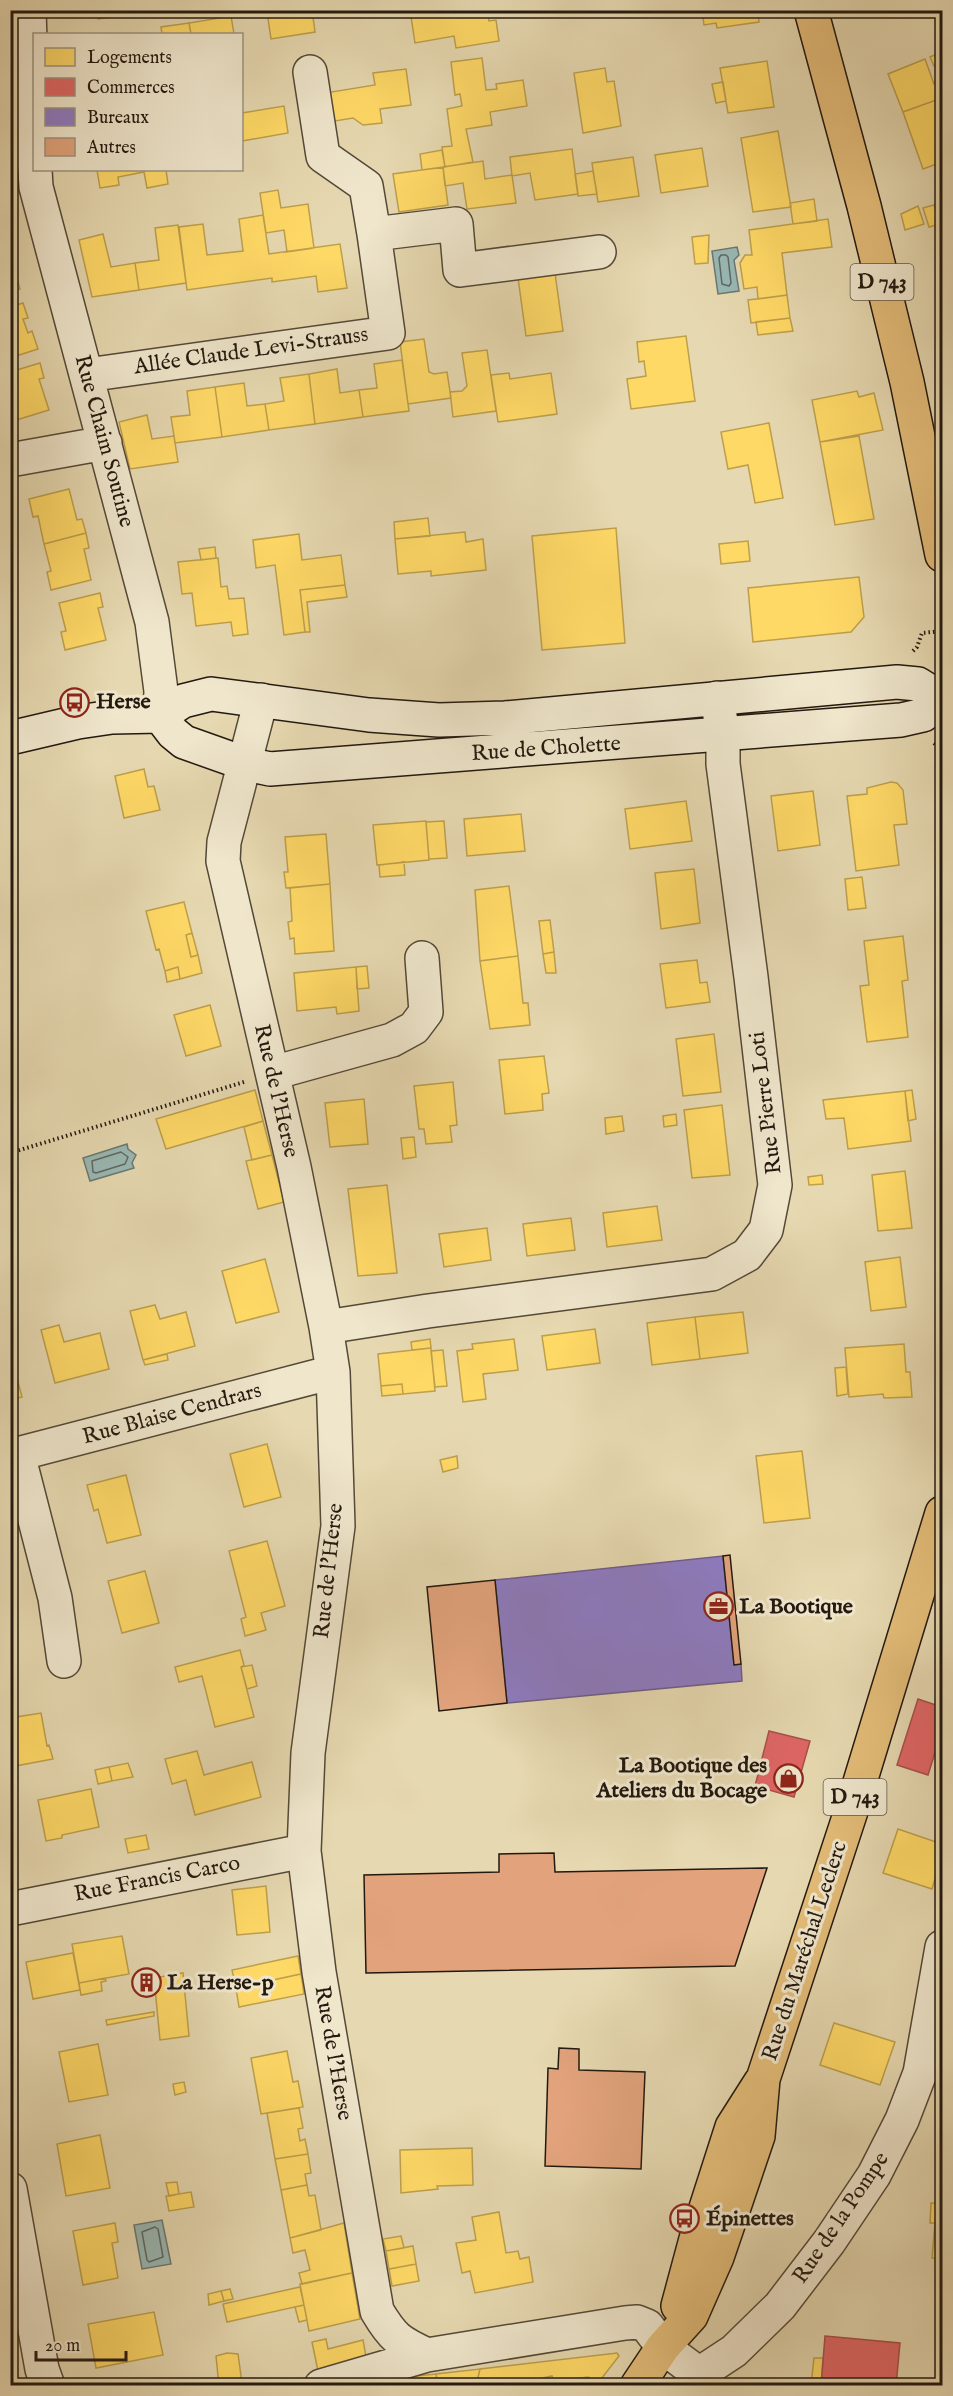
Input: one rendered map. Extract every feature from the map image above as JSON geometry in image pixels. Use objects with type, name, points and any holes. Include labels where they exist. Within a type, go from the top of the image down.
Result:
[{"type":"main road","name":"D 743","points":[[811,10],[864,206],[907,382],[942,555]]},
{"type":"main road","name":"Rue du Maréchal Leclerc","points":[[637,2385],[663,2347],[691,2316],[717,2257],[758,2136],[763,2079],[853,1805],[934,1573],[942,1513]]},
{"type":"street","points":[[29,10],[33,134]]},
{"type":"street","name":"Allée Claude Levi-Strauss","points":[[87,375],[388,333],[366,186],[322,156],[310,72]]},
{"type":"street","name":"Rue Chaim Soutine","points":[[35,171],[36,187],[152,622],[161,691],[160,716]]},
{"type":"street","points":[[374,234],[456,224],[460,270],[599,252]]},
{"type":"street","points":[[10,460],[105,444]]},
{"type":"street","name":"Rue de Cholette","points":[[897,682],[918,684],[942,700],[923,715],[901,720],[270,770],[184,742],[173,734],[160,716],[183,701],[211,694],[261,700],[369,716],[439,720],[505,718],[897,682]]},
{"type":"street","name":"Rue Pierre Loti","points":[[327,1327],[428,1311],[712,1274],[747,1256],[766,1230],[775,1185],[723,764],[723,734],[717,698]]},
{"type":"street","name":"Rue de l'Herse","points":[[261,700],[224,842],[223,861],[273,1073],[327,1327],[333,1372],[338,1526],[308,1753],[304,1851],[319,1972],[377,2311],[389,2331],[401,2343],[426,2355]]},
{"type":"street","points":[[10,738],[78,722],[112,717],[160,716]]},
{"type":"street","points":[[273,1073],[392,1040],[414,1028],[426,1012],[422,958]]},
{"type":"street","name":"Rue Blaise Cendrars","points":[[14,1455],[333,1372]]},
{"type":"street","points":[[14,1455],[56,1598],[64,1661]]},
{"type":"street","name":"Rue Francis Carco","points":[[10,1909],[304,1851]]},
{"type":"street","name":"Rue de la Pompe","points":[[663,2347],[705,2380],[780,2306],[829,2242],[874,2175],[902,2120],[920,2073],[942,1947]]},
{"type":"street","points":[[10,2189],[42,2369],[48,2385]]},
{"type":"street","points":[[321,2385],[426,2355],[638,2322],[647,2326],[663,2347]]},
{"type":"path","points":[[10,1153],[273,1073]]},
{"type":"water","points":[[737,247],[739,255],[734,260],[739,291],[718,294],[712,251]]},
{"type":"water","points":[[127,1144],[128,1149],[136,1155],[132,1163],[134,1168],[90,1181],[83,1158]]},
{"type":"water","points":[[162,2220],[171,2264],[142,2269],[134,2225]]},
{"type":"building: Logements","points":[[96,10],[140,10],[140,13],[98,19]]},
{"type":"building: Logements","points":[[248,10],[312,10],[315,32],[271,39],[267,12],[249,15]]},
{"type":"building: Logements","points":[[410,10],[487,10],[489,21],[496,20],[499,41],[456,48],[454,36],[415,43]]},
{"type":"building: Logements","points":[[702,10],[758,10],[759,22],[717,28],[716,23],[704,25]]},
{"type":"building: Logements","points":[[231,16],[234,33],[191,33],[189,23]]},
{"type":"building: Logements","points":[[189,23],[191,33],[162,33],[161,27]]},
{"type":"building: Logements","points":[[942,52],[942,63],[934,66],[930,57]]},
{"type":"building: Logements","points":[[482,58],[486,90],[497,89],[496,84],[523,80],[527,106],[490,112],[492,125],[466,129],[473,162],[445,167],[442,147],[452,146],[447,109],[462,106],[460,94],[455,95],[451,62]]},
{"type":"building: Logements","points":[[925,59],[934,84],[942,81],[942,98],[903,112],[888,74]]},
{"type":"building: Logements","points":[[767,61],[774,107],[728,113],[720,68]]},
{"type":"building: Logements","points":[[605,68],[607,82],[614,81],[621,126],[583,133],[574,73]]},
{"type":"building: Logements","points":[[406,69],[411,105],[380,109],[382,123],[363,125],[353,118],[329,122],[325,93],[375,85],[373,73]]},
{"type":"building: Logements","points":[[723,82],[726,101],[716,103],[712,84]]},
{"type":"building: Logements","points":[[939,99],[942,107],[942,162],[923,169],[903,112]]},
{"type":"building: Logements","points":[[284,106],[288,133],[243,141],[243,113]]},
{"type":"building: Logements","points":[[778,131],[791,207],[753,212],[741,138]]},
{"type":"building: Logements","points":[[702,148],[708,186],[661,193],[655,155]]},
{"type":"building: Logements","points":[[572,149],[578,194],[535,200],[530,173],[512,176],[510,157]]},
{"type":"building: Logements","points":[[442,150],[445,167],[422,170],[420,154]]},
{"type":"building: Logements","points":[[633,157],[639,196],[598,202],[592,163]]},
{"type":"building: Logements","points":[[483,161],[485,179],[512,175],[516,203],[467,209],[463,183],[445,186],[443,167]]},
{"type":"building: Logements","points":[[443,167],[448,205],[399,212],[393,174]]},
{"type":"building: Logements","points":[[97,171],[166,171],[168,184],[147,188],[144,172],[118,177],[119,185],[100,188]]},
{"type":"building: Logements","points":[[593,171],[597,194],[578,196],[575,174]]},
{"type":"building: Logements","points":[[278,190],[281,208],[308,204],[314,248],[287,252],[284,230],[266,233],[260,193]]},
{"type":"building: Logements","points":[[814,199],[817,221],[793,224],[790,203]]},
{"type":"building: Logements","points":[[934,205],[940,224],[929,227],[923,208]]},
{"type":"building: Logements","points":[[918,206],[924,224],[905,230],[901,214]]},
{"type":"building: Logements","points":[[263,215],[269,254],[340,244],[347,288],[318,292],[316,276],[272,282],[272,278],[187,290],[179,227],[203,224],[207,255],[243,251],[239,219]]},
{"type":"building: Logements","points":[[828,219],[832,247],[782,253],[787,295],[758,299],[757,287],[744,289],[740,263],[745,255],[752,255],[749,230]]},
{"type":"building: Logements","points":[[178,225],[186,283],[139,290],[135,263],[159,260],[155,228]]},
{"type":"building: Logements","points":[[103,234],[111,267],[135,263],[139,290],[92,297],[79,240]]},
{"type":"building: Logements","points":[[709,235],[708,263],[695,264],[692,237]]},
{"type":"building: Logements","points":[[15,271],[20,289],[10,292],[10,273]]},
{"type":"building: Logements","points":[[555,273],[563,331],[526,336],[518,278]]},
{"type":"building: Logements","points":[[787,295],[790,318],[751,323],[748,300]]},
{"type":"building: Logements","points":[[23,303],[28,318],[23,319],[28,333],[32,331],[38,349],[10,358],[10,307]]},
{"type":"building: Logements","points":[[790,318],[793,331],[758,335],[756,322]]},
{"type":"building: Logements","points":[[686,336],[695,401],[631,409],[627,379],[646,376],[644,361],[639,362],[637,342]]},
{"type":"building: Logements","points":[[424,339],[429,372],[434,374],[447,372],[451,398],[408,404],[400,342]]},
{"type":"building: Logements","points":[[487,350],[496,411],[453,417],[450,392],[462,391],[467,386],[462,353]]},
{"type":"building: Logements","points":[[402,360],[409,411],[363,417],[359,390],[377,388],[374,364]]},
{"type":"building: Logements","points":[[40,363],[44,378],[39,379],[49,410],[10,422],[10,372]]},
{"type":"building: Logements","points":[[337,369],[340,393],[359,390],[363,417],[315,424],[309,374]]},
{"type":"building: Logements","points":[[509,373],[510,379],[551,373],[557,414],[498,422],[491,375]]},
{"type":"building: Logements","points":[[309,374],[315,424],[269,430],[265,404],[284,401],[280,378]]},
{"type":"building: Logements","points":[[244,383],[247,406],[265,404],[269,430],[222,437],[215,387]]},
{"type":"building: Logements","points":[[215,387],[222,437],[175,443],[171,417],[190,415],[187,391]]},
{"type":"building: Logements","points":[[857,391],[859,397],[874,393],[883,430],[820,442],[812,400]]},
{"type":"building: Logements","points":[[147,415],[152,439],[174,436],[178,462],[130,469],[119,422]]},
{"type":"building: Logements","points":[[769,423],[783,498],[755,503],[748,465],[728,469],[721,432]]},
{"type":"building: Logements","points":[[859,436],[874,519],[835,525],[820,442]]},
{"type":"building: Logements","points":[[69,489],[77,520],[82,519],[86,533],[44,544],[38,516],[33,517],[29,499]]},
{"type":"building: Logements","points":[[428,518],[430,536],[395,539],[394,522]]},
{"type":"building: Logements","points":[[616,528],[625,643],[542,650],[532,536]]},
{"type":"building: Logements","points":[[465,532],[466,542],[483,539],[486,570],[431,576],[431,571],[398,574],[395,539]]},
{"type":"building: Logements","points":[[86,533],[89,548],[84,549],[91,580],[51,590],[47,572],[51,571],[44,544]]},
{"type":"building: Logements","points":[[299,534],[302,560],[341,555],[345,585],[300,590],[305,632],[284,635],[275,565],[256,568],[253,540]]},
{"type":"building: Logements","points":[[748,541],[750,561],[721,564],[719,544]]},
{"type":"building: Logements","points":[[215,547],[216,558],[201,560],[199,549]]},
{"type":"building: Logements","points":[[218,558],[221,587],[227,586],[229,599],[244,598],[248,634],[233,636],[231,622],[196,626],[192,593],[182,594],[178,562]]},
{"type":"building: Logements","points":[[859,577],[864,617],[851,632],[753,642],[748,588]]},
{"type":"building: Logements","points":[[345,585],[347,597],[307,602],[310,632],[305,632],[300,590]]},
{"type":"building: Logements","points":[[100,593],[103,607],[98,608],[106,640],[65,650],[61,632],[66,631],[59,603]]},
{"type":"building: Logements","points":[[144,769],[148,787],[154,786],[160,810],[124,818],[115,776]]},
{"type":"building: Logements","points":[[891,782],[897,783],[903,790],[907,824],[894,825],[899,865],[856,871],[847,796],[867,794],[867,788]]},
{"type":"building: Logements","points":[[813,791],[820,845],[778,851],[771,796]]},
{"type":"building: Logements","points":[[686,801],[692,841],[630,849],[625,809]]},
{"type":"building: Logements","points":[[521,814],[525,851],[467,856],[464,819]]},
{"type":"building: Logements","points":[[426,821],[429,860],[377,865],[373,825]]},
{"type":"building: Logements","points":[[444,821],[447,858],[429,859],[426,822]]},
{"type":"building: Logements","points":[[326,834],[330,884],[286,888],[284,872],[288,872],[285,837]]},
{"type":"building: Logements","points":[[404,862],[405,875],[380,877],[379,865]]},
{"type":"building: Logements","points":[[694,869],[700,923],[661,929],[655,873]]},
{"type":"building: Logements","points":[[862,877],[866,908],[848,910],[845,879]]},
{"type":"building: Logements","points":[[330,884],[334,951],[295,954],[294,938],[290,939],[288,922],[292,921],[290,888]]},
{"type":"building: Logements","points":[[509,886],[518,956],[480,961],[475,890]]},
{"type":"building: Logements","points":[[184,902],[192,933],[186,935],[191,957],[198,955],[202,973],[180,979],[178,967],[165,971],[159,949],[156,950],[146,911]]},
{"type":"building: Logements","points":[[550,920],[554,952],[543,954],[539,921]]},
{"type":"building: Logements","points":[[192,933],[198,955],[191,957],[186,935]]},
{"type":"building: Logements","points":[[903,936],[908,980],[902,981],[908,1037],[867,1042],[860,986],[869,985],[864,941]]},
{"type":"building: Logements","points":[[554,952],[556,973],[546,973],[543,954]]},
{"type":"building: Logements","points":[[518,956],[523,1003],[528,1003],[530,1025],[490,1029],[480,961]]},
{"type":"building: Logements","points":[[697,960],[700,983],[707,982],[710,1002],[666,1008],[660,964]]},
{"type":"building: Logements","points":[[367,966],[369,988],[357,989],[356,967]]},
{"type":"building: Logements","points":[[178,967],[180,979],[167,982],[165,971]]},
{"type":"building: Logements","points":[[356,967],[359,1011],[337,1014],[336,1007],[297,1011],[294,973]]},
{"type":"building: Logements","points":[[210,1005],[221,1046],[186,1056],[174,1015]]},
{"type":"building: Logements","points":[[714,1034],[721,1092],[683,1096],[676,1039]]},
{"type":"building: Logements","points":[[544,1056],[549,1093],[542,1094],[543,1110],[505,1114],[499,1060]]},
{"type":"building: Logements","points":[[453,1082],[457,1125],[450,1126],[452,1142],[426,1144],[424,1129],[419,1129],[414,1086]]},
{"type":"building: Logements","points":[[255,1090],[263,1121],[166,1149],[156,1119]]},
{"type":"building: Logements","points":[[912,1090],[916,1119],[908,1121],[905,1091]]},
{"type":"building: Logements","points":[[905,1091],[911,1141],[848,1149],[844,1118],[826,1119],[823,1100]]},
{"type":"building: Logements","points":[[364,1099],[368,1144],[330,1147],[325,1103]]},
{"type":"building: Logements","points":[[722,1105],[730,1175],[692,1178],[684,1110]]},
{"type":"building: Logements","points":[[676,1114],[677,1125],[664,1127],[663,1116]]},
{"type":"building: Logements","points":[[622,1116],[624,1131],[606,1134],[605,1118]]},
{"type":"building: Logements","points":[[263,1121],[272,1155],[252,1160],[244,1127]]},
{"type":"building: Logements","points":[[414,1137],[416,1157],[403,1159],[401,1138]]},
{"type":"building: Logements","points":[[272,1155],[284,1202],[258,1209],[246,1161]]},
{"type":"building: Logements","points":[[905,1171],[912,1228],[878,1231],[872,1175]]},
{"type":"building: Logements","points":[[822,1175],[823,1184],[809,1185],[808,1177]]},
{"type":"building: Logements","points":[[387,1185],[397,1273],[358,1276],[348,1189]]},
{"type":"building: Logements","points":[[657,1206],[662,1240],[607,1247],[603,1213]]},
{"type":"building: Logements","points":[[571,1218],[575,1250],[527,1256],[523,1224]]},
{"type":"building: Logements","points":[[487,1228],[491,1260],[444,1267],[439,1234]]},
{"type":"building: Logements","points":[[900,1257],[906,1307],[871,1311],[865,1262]]},
{"type":"building: Logements","points":[[265,1259],[279,1312],[236,1323],[222,1271]]},
{"type":"building: Logements","points":[[155,1305],[160,1319],[186,1312],[195,1346],[143,1360],[130,1311]]},
{"type":"building: Logements","points":[[743,1312],[748,1353],[700,1359],[695,1317]]},
{"type":"building: Logements","points":[[695,1317],[700,1359],[652,1365],[647,1323]]},
{"type":"building: Logements","points":[[59,1325],[64,1342],[100,1333],[109,1369],[55,1383],[41,1330]]},
{"type":"building: Logements","points":[[595,1329],[600,1363],[547,1370],[542,1336]]},
{"type":"building: Logements","points":[[430,1339],[431,1348],[412,1350],[411,1342]]},
{"type":"building: Logements","points":[[514,1339],[518,1370],[483,1374],[486,1399],[463,1402],[457,1351],[473,1349],[472,1344]]},
{"type":"building: Logements","points":[[904,1344],[906,1372],[910,1372],[912,1397],[884,1398],[883,1394],[849,1397],[845,1348]]},
{"type":"building: Logements","points":[[431,1348],[435,1391],[403,1394],[402,1384],[381,1386],[378,1354]]},
{"type":"building: Logements","points":[[443,1350],[447,1386],[435,1387],[431,1351]]},
{"type":"building: Logements","points":[[167,1354],[168,1360],[145,1365],[143,1360]]},
{"type":"building: Logements","points":[[12,1359],[22,1397],[10,1400],[10,1360]]},
{"type":"building: Logements","points":[[846,1367],[848,1394],[837,1396],[835,1368]]},
{"type":"building: Logements","points":[[402,1384],[403,1394],[382,1396],[381,1386]]},
{"type":"building: Logements","points":[[267,1444],[281,1497],[244,1507],[230,1454]]},
{"type":"building: Logements","points":[[802,1451],[810,1518],[764,1523],[756,1456]]},
{"type":"building: Logements","points":[[457,1456],[458,1468],[443,1472],[440,1460]]},
{"type":"building: Logements","points":[[126,1475],[141,1535],[107,1543],[98,1509],[94,1511],[87,1485]]},
{"type":"building: Logements","points":[[267,1541],[285,1606],[261,1613],[266,1630],[245,1636],[241,1619],[246,1617],[229,1551]]},
{"type":"building: Logements","points":[[145,1571],[159,1623],[122,1633],[108,1581]]},
{"type":"building: Logements","points":[[240,1650],[244,1665],[241,1667],[254,1717],[215,1727],[202,1676],[179,1682],[175,1667]]},
{"type":"building: Logements","points":[[252,1665],[257,1686],[247,1689],[241,1667]]},
{"type":"building: Logements","points":[[41,1713],[47,1746],[49,1745],[53,1759],[10,1767],[10,1718]]},
{"type":"building: Logements","points":[[197,1751],[204,1775],[252,1762],[261,1797],[195,1815],[186,1780],[172,1784],[165,1759]]},
{"type":"building: Logements","points":[[128,1763],[133,1777],[112,1781],[109,1767]]},
{"type":"building: Logements","points":[[109,1767],[112,1781],[98,1784],[95,1770]]},
{"type":"building: Logements","points":[[91,1789],[99,1827],[46,1841],[38,1800]]},
{"type":"building: Logements","points":[[898,1829],[942,1844],[942,1856],[932,1889],[883,1873]]},
{"type":"building: Logements","points":[[146,1835],[149,1849],[128,1853],[125,1839]]},
{"type":"building: Logements","points":[[266,1886],[270,1932],[237,1935],[232,1890]]},
{"type":"building: Logements","points":[[122,1936],[129,1974],[79,1983],[72,1944]]},
{"type":"building: Logements","points":[[73,1953],[80,1990],[33,1999],[26,1962]]},
{"type":"building: Logements","points":[[298,1956],[301,1974],[236,1988],[232,1970]]},
{"type":"building: Logements","name":"La Herse-p","points":[[151,1973],[154,1990],[140,1992],[138,1975]]},
{"type":"building: Logements","points":[[183,1973],[189,2036],[160,2040],[154,1978]]},
{"type":"building: Logements","points":[[301,1974],[304,1994],[239,2007],[236,1988]]},
{"type":"building: Logements","points":[[105,1978],[106,1981],[101,1982],[102,1991],[81,1995],[79,1983]]},
{"type":"building: Logements","points":[[154,2012],[154,2016],[107,2025],[106,2020]]},
{"type":"building: Logements","points":[[834,2023],[895,2042],[880,2085],[820,2065]]},
{"type":"building: Logements","points":[[98,2044],[108,2095],[69,2102],[59,2052]]},
{"type":"building: Logements","points":[[287,2051],[293,2082],[298,2081],[303,2107],[261,2114],[251,2058]]},
{"type":"building: Logements","points":[[184,2082],[186,2092],[175,2095],[173,2084]]},
{"type":"building: Logements","points":[[299,2108],[303,2128],[298,2129],[300,2141],[305,2139],[308,2154],[275,2159],[267,2113]]},
{"type":"building: Logements","points":[[100,2135],[110,2188],[66,2196],[57,2144]]},
{"type":"building: Logements","points":[[472,2148],[473,2185],[437,2186],[438,2189],[401,2193],[400,2150]]},
{"type":"building: Logements","points":[[308,2154],[311,2173],[305,2174],[307,2185],[281,2190],[275,2159]]},
{"type":"building: Logements","points":[[177,2182],[179,2194],[169,2196],[166,2183]]},
{"type":"building: Logements","points":[[307,2185],[309,2196],[315,2195],[321,2230],[290,2238],[281,2190]]},
{"type":"building: Logements","points":[[191,2192],[194,2207],[169,2211],[166,2196]]},
{"type":"building: Logements","points":[[931,2203],[942,2204],[942,2259],[932,2258],[935,2223],[930,2223]]},
{"type":"building: Logements","points":[[499,2212],[506,2253],[518,2251],[520,2259],[529,2257],[533,2282],[475,2293],[470,2271],[462,2273],[456,2243],[476,2240],[472,2217]]},
{"type":"building: Logements","points":[[115,2223],[118,2242],[112,2243],[118,2278],[83,2285],[73,2231]]},
{"type":"building: Logements","points":[[344,2223],[352,2273],[302,2284],[299,2273],[310,2270],[305,2250],[293,2253],[290,2238]]},
{"type":"building: Logements","points":[[401,2236],[404,2248],[386,2251],[383,2239]]},
{"type":"building: Logements","points":[[413,2246],[416,2264],[389,2269],[386,2251]]},
{"type":"building: Logements","points":[[416,2264],[419,2281],[392,2286],[389,2269]]},
{"type":"building: Logements","points":[[352,2273],[360,2319],[309,2331],[300,2284]]},
{"type":"building: Logements","points":[[300,2287],[304,2305],[227,2322],[223,2304]]},
{"type":"building: Logements","points":[[230,2289],[233,2299],[224,2301],[221,2291]]},
{"type":"building: Logements","points":[[221,2291],[224,2301],[209,2305],[208,2294]]},
{"type":"building: Logements","points":[[304,2305],[307,2320],[299,2322],[295,2307]]},
{"type":"building: Logements","points":[[154,2312],[163,2355],[96,2368],[88,2324]]},
{"type":"building: Logements","points":[[326,2339],[328,2349],[363,2340],[367,2362],[319,2376],[312,2342]]},
{"type":"building: Logements","points":[[227,2353],[238,2354],[242,2383],[219,2386],[216,2356]]},
{"type":"building: Logements","points":[[617,2353],[619,2356],[598,2383],[588,2377],[559,2381],[559,2379],[553,2380],[552,2376],[530,2381],[476,2386],[480,2369]]},
{"type":"building: Logements","points":[[814,2358],[823,2358],[821,2386],[811,2385]]},
{"type":"building: Logements","points":[[480,2369],[476,2386],[438,2386],[436,2374]]},
{"type":"building: Logements","points":[[436,2374],[438,2386],[408,2386],[407,2377]]},
{"type":"building: Commerces","points":[[918,1699],[942,1707],[942,1741],[939,1740],[928,1775],[897,1765]]},
{"type":"building: Commerces","points":[[769,1731],[810,1741],[794,1797],[755,1786]]},
{"type":"building: Commerces","points":[[825,2336],[900,2343],[896,2386],[821,2386]]},
{"type":"building: Bureaux","points":[[723,1556],[734,1665],[741,1664],[742,1681],[507,1703],[495,1580]]},
{"type":"building: Autres","points":[[730,1555],[741,1664],[734,1665],[723,1556]]},
{"type":"building: Autres","points":[[495,1580],[507,1703],[439,1711],[427,1587]]},
{"type":"building: Autres","points":[[554,1853],[555,1872],[767,1868],[735,1966],[366,1973],[364,1875],[499,1872],[499,1854]]},
{"type":"building: Autres","points":[[559,2048],[579,2049],[579,2070],[645,2072],[641,2169],[545,2166],[548,2068],[558,2069]]},
{"type":"place","name":"Herse","points":[[75,702]]},
{"type":"place","name":"La Bootique","points":[[718,1607]]},
{"type":"place","name":"La Bootique des Ateliers du Bocage","points":[[788,1779]]},
{"type":"place","name":"La Herse-p","points":[[146,1983]]},
{"type":"place","name":"Épinettes","points":[[685,2219]]}]
